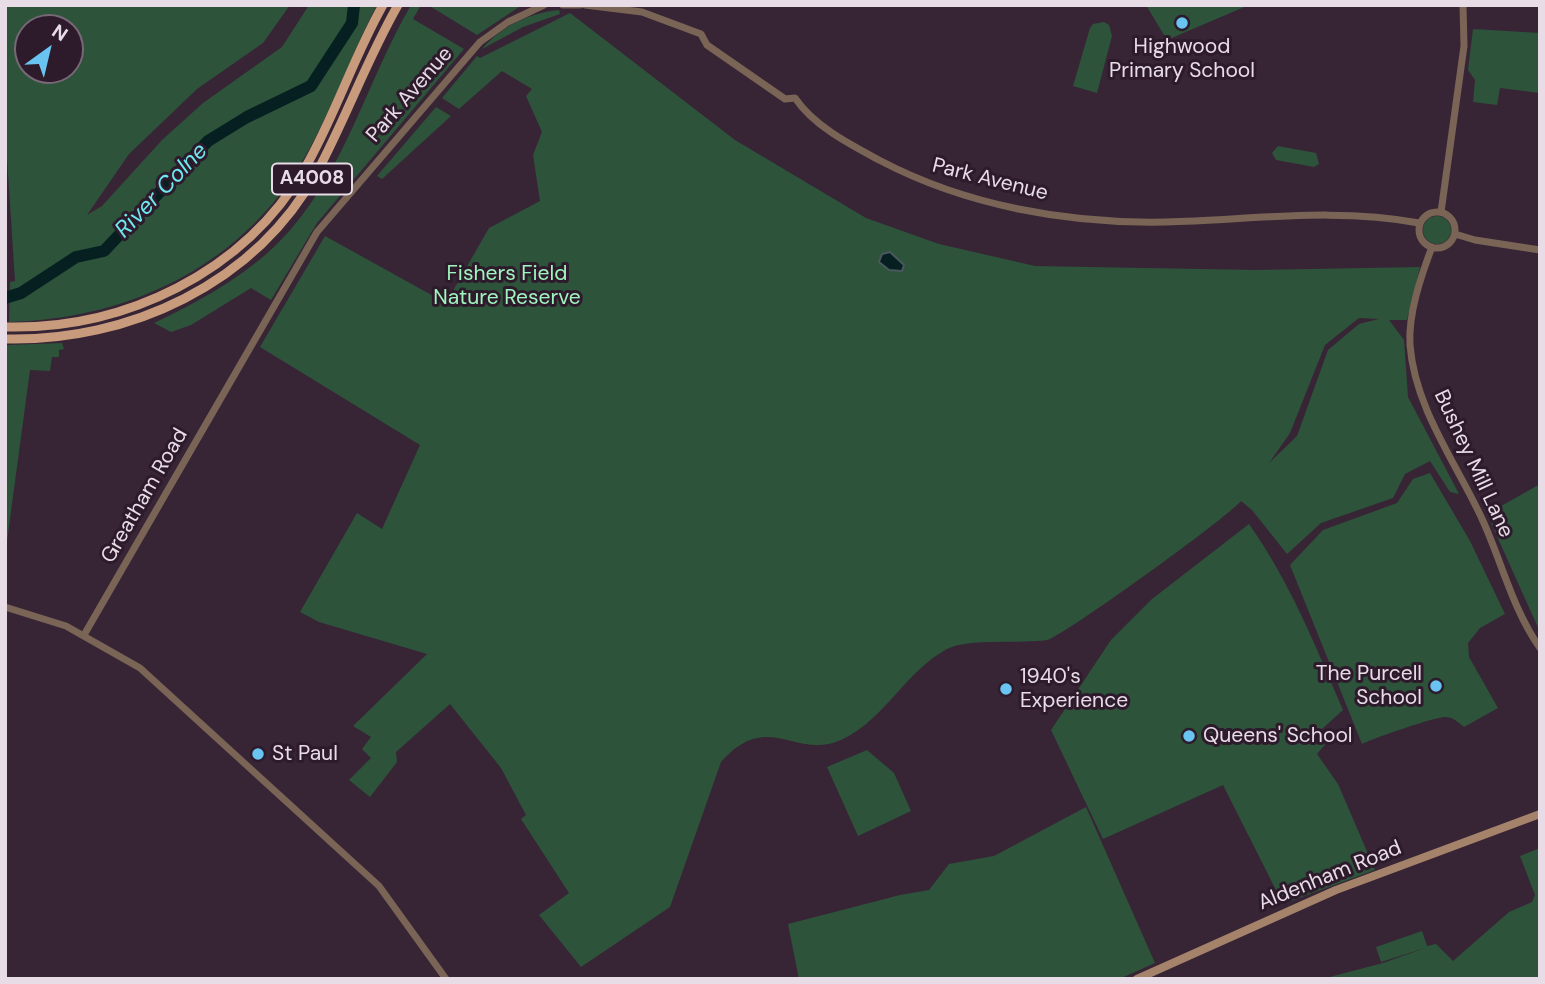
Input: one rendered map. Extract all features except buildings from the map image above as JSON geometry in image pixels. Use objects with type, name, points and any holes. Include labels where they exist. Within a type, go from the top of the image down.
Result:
[{"type":"main road","name":"A4008","points":[[5,327],[66,324],[128,310],[198,277],[237,247],[268,217],[301,175],[383,5]]},
{"type":"main road","name":"A4008","points":[[5,339],[75,336],[142,319],[203,289],[248,255],[292,210],[316,173],[398,5]]},
{"type":"main road","name":"Aldenham Road","points":[[1138,979],[1336,890],[1540,814]]},
{"type":"street","name":"Park Avenue","points":[[235,373],[325,221],[480,43],[508,22],[544,5]]},
{"type":"street","points":[[564,5],[583,5]]},
{"type":"street","name":"Park Avenue","points":[[583,5],[642,12],[701,34],[707,45],[785,99],[795,98],[806,114],[855,148],[919,180],[966,197],[1065,216],[1113,221],[1166,222],[1265,216],[1378,219],[1419,223]]},
{"type":"street","points":[[1441,212],[1464,46],[1462,5]]},
{"type":"street","points":[[1441,212],[1452,218],[1455,234],[1447,245],[1432,247],[1421,237],[1419,223],[1427,215],[1441,212]]},
{"type":"street","points":[[1455,234],[1475,240],[1540,250]]},
{"type":"street","name":"Bushey Mill Lane","points":[[1432,247],[1420,283],[1410,341],[1416,379],[1423,402],[1484,523],[1523,621],[1540,648]]},
{"type":"street","name":"Greatham Road","points":[[84,635],[235,373]]},
{"type":"street","points":[[5,607],[58,622],[140,668],[366,873],[401,912],[446,979]]},
{"type":"green space","points":[[5,5],[290,5],[263,43],[197,89],[129,154],[87,215],[102,206],[162,140],[203,103],[282,47],[309,5],[377,5],[305,158],[266,211],[236,240],[203,265],[168,284],[131,300],[91,312],[51,319],[9,322],[10,282],[15,281],[5,127]]},
{"type":"green space","points":[[411,5],[421,5],[413,19],[464,49],[317,223],[271,300],[251,288],[191,325],[171,332],[154,323],[236,277],[265,255],[301,217],[337,159]]},
{"type":"green space","points":[[428,5],[522,5],[477,35]]},
{"type":"green space","name":"Highwood Primary School","points":[[1146,5],[1249,5],[1167,40]]},
{"type":"green space","points":[[559,10],[560,14],[523,27],[482,49],[507,27],[537,14]]},
{"type":"green space","name":"Fishers Field Nature Reserve","points":[[570,13],[735,140],[866,218],[939,244],[1035,266],[1255,270],[1420,267],[1407,320],[1389,320],[1404,340],[1408,397],[1459,494],[1450,492],[1430,461],[1405,474],[1393,498],[1321,523],[1287,554],[1252,510],[1241,501],[1144,576],[1047,640],[981,642],[947,649],[919,670],[871,720],[843,739],[810,745],[768,737],[754,739],[738,746],[721,762],[670,907],[581,967],[539,915],[569,893],[521,819],[526,815],[501,768],[450,704],[396,752],[397,762],[370,797],[349,780],[371,758],[362,749],[371,737],[353,726],[427,654],[319,622],[300,612],[357,513],[382,529],[420,445],[260,347],[325,236],[446,303],[489,228],[540,201],[533,155],[542,132],[526,96],[532,89],[502,71],[459,109],[442,98],[477,56],[480,58]],"holes":[[[1359,318],[1379,319],[1359,324],[1328,350],[1297,436],[1269,463],[1290,433],[1325,345]]]},
{"type":"green space","points":[[1104,22],[1109,25],[1112,36],[1097,93],[1073,86],[1090,28],[1093,24]]},
{"type":"green space","points":[[1473,29],[1540,33],[1540,93],[1500,88],[1497,105],[1473,102],[1475,80],[1468,70]]},
{"type":"green space","points":[[436,107],[451,116],[382,179],[377,176]]},
{"type":"green space","points":[[1278,146],[1316,153],[1319,164],[1314,167],[1276,160],[1272,153]]},
{"type":"green space","points":[[1437,216],[1447,220],[1451,230],[1447,240],[1437,244],[1427,240],[1423,230],[1427,220]]},
{"type":"green space","points":[[62,343],[64,349],[59,350],[59,357],[52,357],[50,371],[30,370],[5,556],[7,345]]},
{"type":"green space","points":[[1430,473],[1470,541],[1505,614],[1480,628],[1468,643],[1469,657],[1498,708],[1464,727],[1450,718],[1439,718],[1362,744],[1290,565],[1323,530],[1397,503],[1413,479]]},
{"type":"green space","points":[[1540,484],[1540,632],[1487,514]]},
{"type":"green space","name":"Queens' School","points":[[1249,524],[1289,591],[1343,710],[1322,729],[1327,742],[1317,754],[1338,784],[1375,870],[1283,904],[1223,785],[1103,839],[1051,730],[1111,640],[1152,599]]},
{"type":"green space","points":[[867,750],[894,773],[911,811],[858,836],[827,767]]},
{"type":"green space","points":[[1086,807],[1155,963],[1119,979],[799,979],[788,924],[929,890],[949,864],[994,856]]},
{"type":"green space","points":[[1540,848],[1540,979],[1322,979],[1383,963],[1425,948],[1381,962],[1376,947],[1422,931],[1427,946],[1436,944],[1453,961],[1509,912],[1532,902],[1535,895],[1520,856]]},
{"type":"shaded area","points":[[890,252],[904,265],[902,271],[889,270],[879,262],[882,254]]},
{"type":"waterway","name":"River Colne","points":[[5,298],[21,293],[76,257],[104,251],[208,141],[247,117],[311,86],[352,23],[354,5]]},
{"type":"place","name":"Highwood Primary School","points":[[1182,23]]},
{"type":"place","name":"The Purcell School","points":[[1436,686]]},
{"type":"place","name":"1940's Experience","points":[[1006,689]]},
{"type":"place","name":"Queens' School","points":[[1189,736]]},
{"type":"place","name":"St Paul","points":[[258,754]]}]
